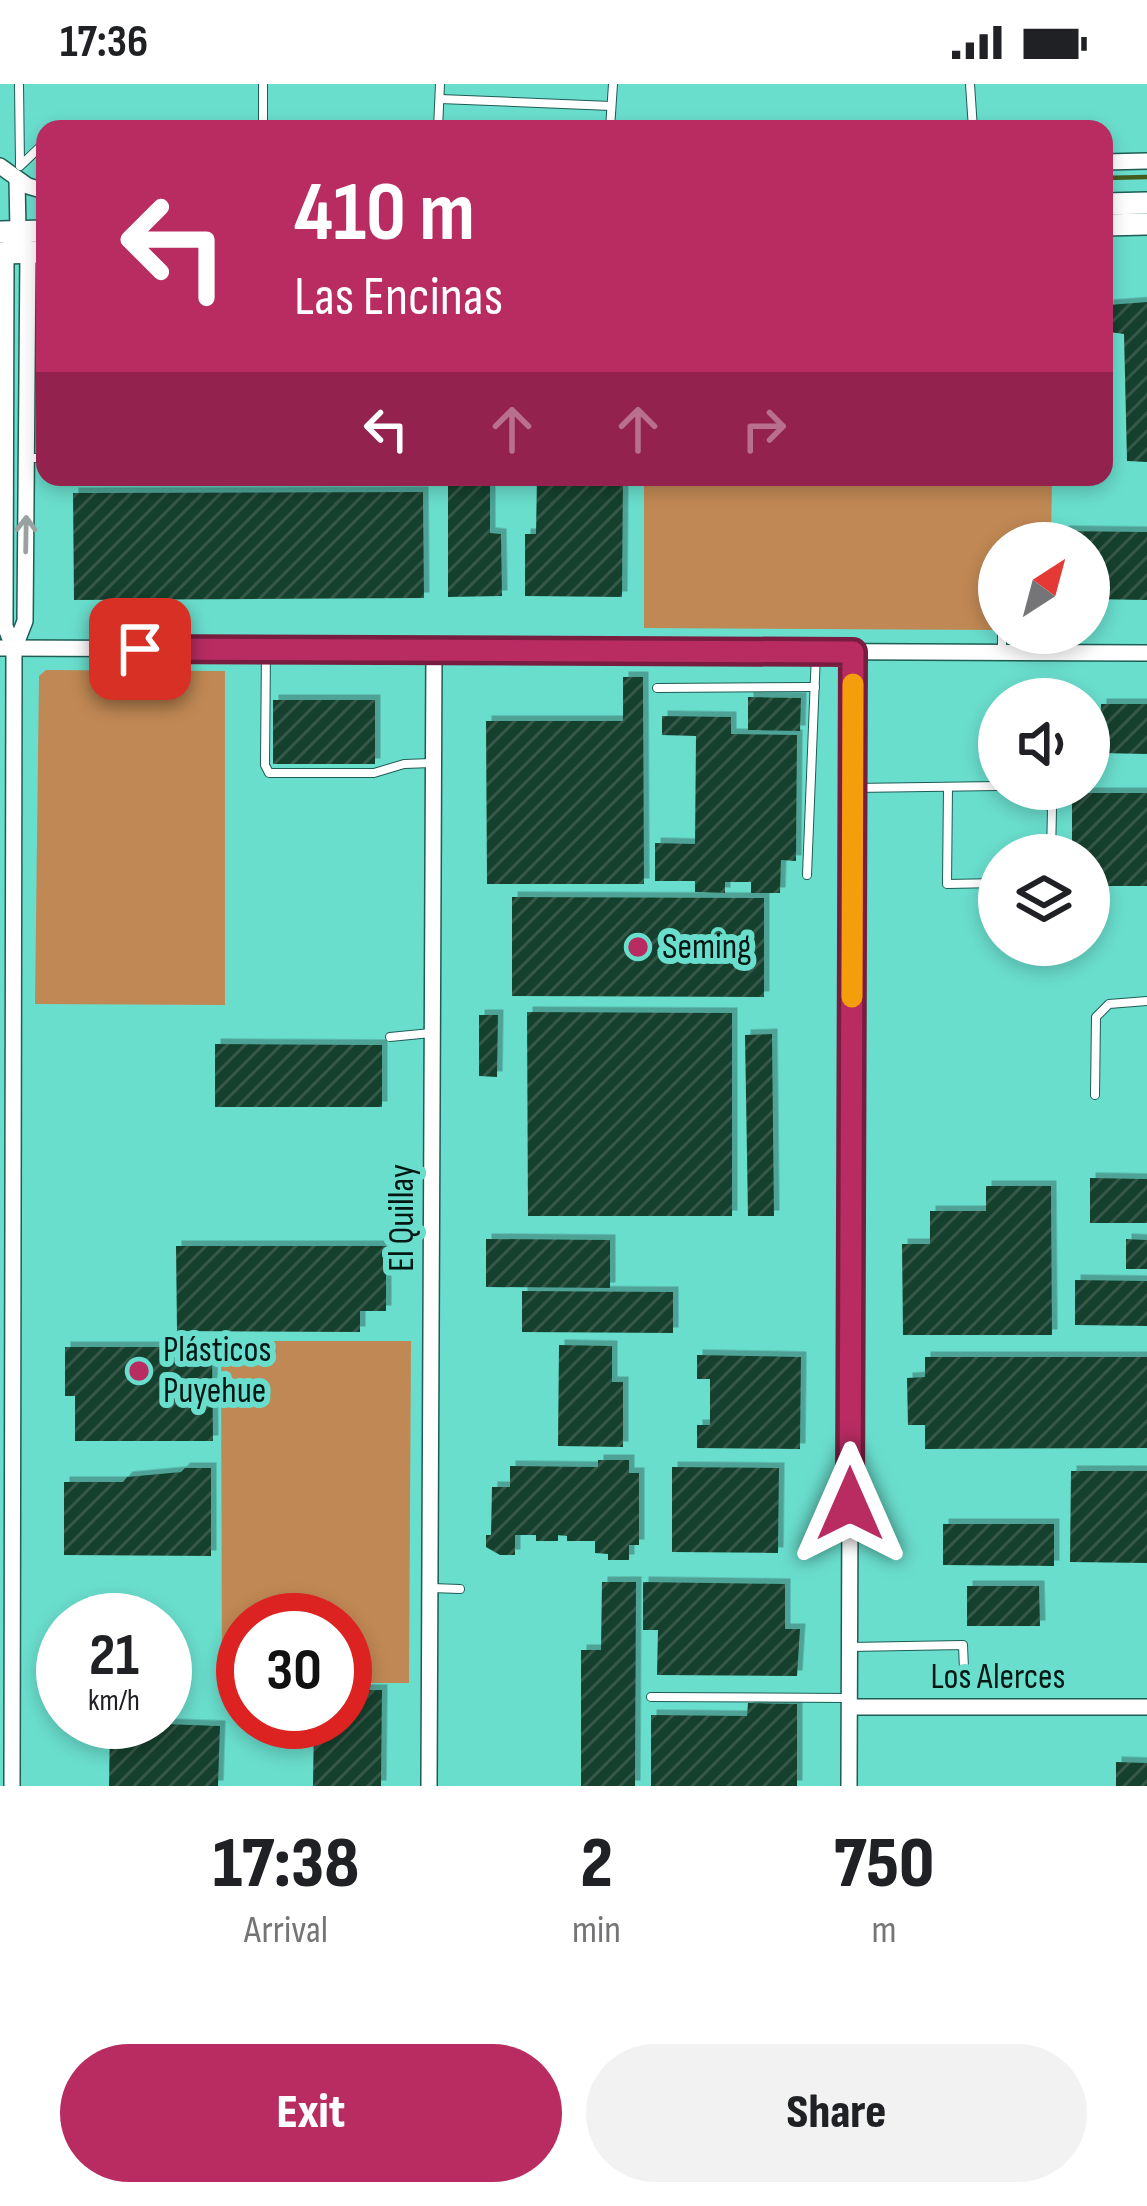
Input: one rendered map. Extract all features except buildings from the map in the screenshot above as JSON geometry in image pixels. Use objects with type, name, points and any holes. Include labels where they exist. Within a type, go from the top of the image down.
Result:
[{"type":"main road","points":[[1113,204],[1147,203]]},
{"type":"main road","points":[[1113,225],[1147,224]]},
{"type":"street","points":[[1113,162],[1147,161]]},
{"type":"street","points":[[0,166],[36,184]]},
{"type":"street","points":[[13,1786],[5,626],[18,172]]},
{"type":"street","points":[[7,649],[25,621],[26,458],[16,245]]},
{"type":"street","points":[[7,649],[978,653]]},
{"type":"street","name":"El Quillay","points":[[429,1786],[434,650]]},
{"type":"street","points":[[849,1786],[853,652]]},
{"type":"street","points":[[1110,653],[1147,653]]},
{"type":"street","name":"Los Alerces","points":[[850,1702],[1147,1707]]},
{"type":"lane","points":[[18,172],[19,84]]},
{"type":"lane","points":[[262,120],[263,84]]},
{"type":"lane","points":[[439,120],[440,84]]},
{"type":"lane","points":[[610,120],[613,84]]},
{"type":"lane","points":[[970,84],[972,120]]},
{"type":"lane","points":[[440,99],[611,106]]},
{"type":"lane","points":[[18,172],[36,151]]},
{"type":"lane","points":[[26,458],[36,458]]},
{"type":"lane","points":[[266,650],[267,771],[374,773],[404,764],[434,763]]},
{"type":"lane","points":[[807,875],[816,652]]},
{"type":"lane","points":[[657,688],[814,687]]},
{"type":"lane","points":[[852,788],[978,786]]},
{"type":"lane","points":[[948,787],[947,884],[978,883]]},
{"type":"lane","points":[[1095,1095],[1096,1017],[1108,1004],[1147,1000]]},
{"type":"lane","points":[[390,1037],[433,1033]]},
{"type":"lane","points":[[430,1588],[460,1589]]},
{"type":"lane","points":[[850,1647],[963,1646],[964,1669]]},
{"type":"lane","points":[[651,1697],[850,1702]]},
{"type":"shaded area","points":[[644,486],[1052,486],[1051,522],[978,522],[978,630],[644,628]]},
{"type":"shaded area","points":[[46,670],[225,671],[225,1005],[35,1004],[39,676]]},
{"type":"shaded area","points":[[221,1341],[411,1341],[409,1683],[372,1683],[372,1593],[222,1593]]},
{"type":"waterway","points":[[1113,178],[1147,177]]},
{"type":"slow traffic","points":[[852,997],[853,684]]},
{"type":"place","name":"Seming","points":[[638,947]]},
{"type":"place","name":"Plásticos Puyehue","points":[[139,1371]]},
{"type":"route","points":[[140,649],[853,652],[850,1504]]}]
